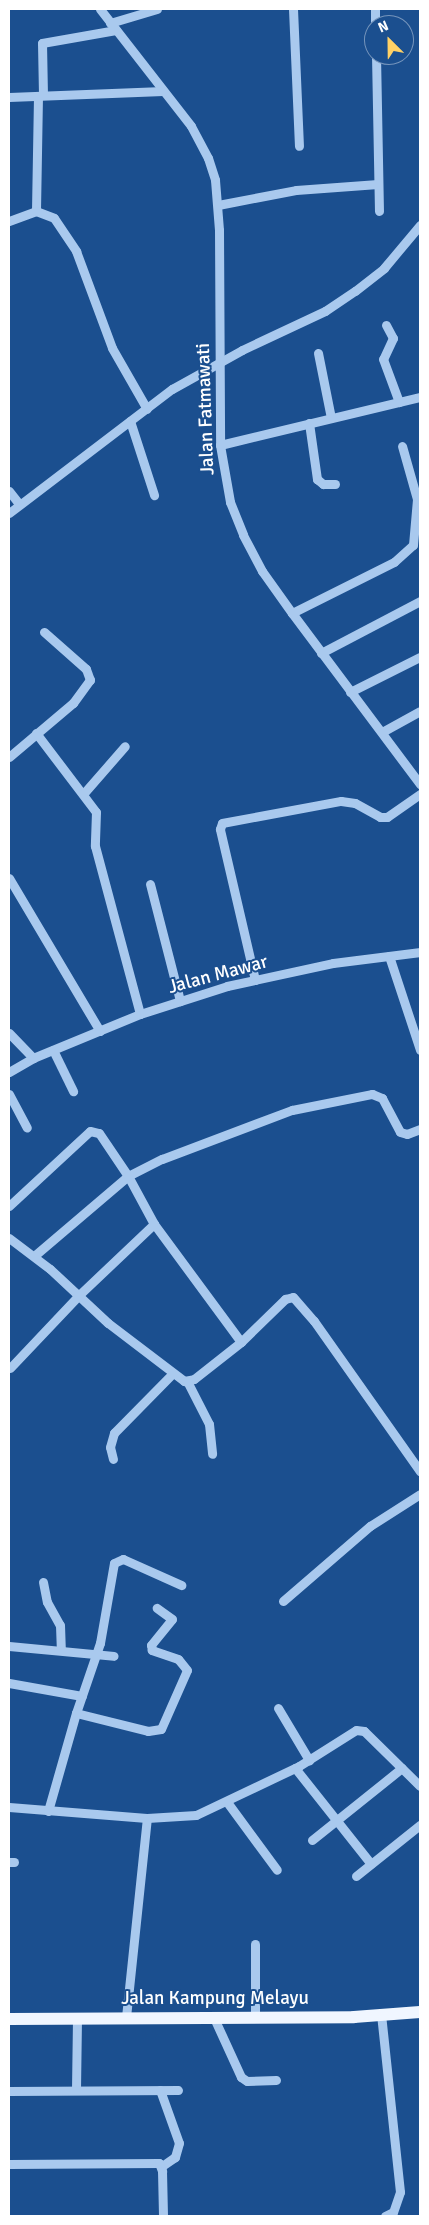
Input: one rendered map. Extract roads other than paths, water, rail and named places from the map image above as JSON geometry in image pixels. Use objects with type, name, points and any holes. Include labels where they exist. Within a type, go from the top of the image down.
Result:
[{"type":"main road","name":"Jalan Kampung Melayu","points":[[9,2018],[255,2018],[420,2012]]},
{"type":"street","name":"Jalan Fatmawati","points":[[100,9],[191,126],[208,158],[218,205],[220,445],[230,502],[243,535],[262,572],[420,784]]},
{"type":"street","points":[[36,212],[42,43],[113,27],[157,9]]},
{"type":"street","points":[[293,9],[299,146]]},
{"type":"street","points":[[376,65],[379,211]]},
{"type":"street","points":[[9,97],[163,91]]},
{"type":"street","points":[[218,205],[296,190],[378,184]]},
{"type":"street","points":[[9,221],[36,212],[54,218],[76,251],[112,348],[146,409]]},
{"type":"street","points":[[9,513],[172,389],[218,363],[325,311],[384,268],[420,225]]},
{"type":"street","points":[[386,325],[393,338],[383,359],[399,402]]},
{"type":"street","points":[[318,353],[331,418]]},
{"type":"street","points":[[220,445],[420,397]]},
{"type":"street","points":[[130,421],[154,495]]},
{"type":"street","points":[[310,423],[316,479],[323,484],[335,484]]},
{"type":"street","points":[[292,613],[394,562],[413,545],[418,526],[419,499],[402,446]]},
{"type":"street","points":[[9,491],[19,504]]},
{"type":"street","points":[[321,653],[420,601]]},
{"type":"street","points":[[9,757],[73,703],[90,680],[86,668],[44,632]]},
{"type":"street","points":[[350,692],[420,657]]},
{"type":"street","points":[[382,732],[420,711]]},
{"type":"street","points":[[36,733],[84,793],[96,812],[95,846],[140,1014]]},
{"type":"street","points":[[84,793],[125,746]]},
{"type":"street","points":[[255,980],[220,829],[222,823],[341,801],[356,803],[380,817],[387,817],[420,794]]},
{"type":"street","points":[[9,878],[100,1031]]},
{"type":"street","points":[[150,884],[180,1001]]},
{"type":"street","points":[[9,898],[18,894]]},
{"type":"street","name":"Jalan Mawar","points":[[9,1072],[33,1058],[140,1014],[180,1001],[255,980],[333,963],[420,952]]},
{"type":"street","points":[[389,956],[420,1050]]},
{"type":"street","points":[[9,1033],[33,1058]]},
{"type":"street","points":[[53,1050],[73,1090]]},
{"type":"street","points":[[9,1094],[27,1128]]},
{"type":"street","points":[[34,1256],[128,1176],[162,1159],[292,1110],[372,1094],[382,1098],[400,1132],[406,1134],[420,1129]]},
{"type":"street","points":[[9,1206],[90,1130],[99,1133],[128,1176],[154,1224],[241,1342]]},
{"type":"street","points":[[10,1368],[78,1296],[154,1224]]},
{"type":"street","points":[[9,1238],[34,1256],[78,1296],[172,1374],[188,1381],[208,1424],[212,1454]]},
{"type":"street","points":[[188,1381],[241,1342],[285,1299],[293,1297],[314,1321],[420,1471]]},
{"type":"street","points":[[113,1459],[110,1447],[114,1433],[172,1374]]},
{"type":"street","points":[[283,1601],[370,1526],[420,1494]]},
{"type":"street","points":[[48,1811],[76,1713],[96,1655],[116,1561],[123,1559],[181,1585]]},
{"type":"street","points":[[43,1582],[47,1602],[60,1625],[61,1650]]},
{"type":"street","points":[[76,1713],[148,1731],[161,1729],[187,1670],[178,1659],[152,1650],[151,1645],[172,1619],[157,1608]]},
{"type":"street","points":[[9,1646],[114,1656]]},
{"type":"street","points":[[9,1682],[82,1696]]},
{"type":"street","points":[[278,1708],[309,1760]]},
{"type":"street","points":[[9,1807],[147,1818],[196,1816],[295,1768],[356,1730],[364,1731],[420,1786]]},
{"type":"street","points":[[295,1768],[370,1864]]},
{"type":"street","points":[[312,1840],[402,1768]]},
{"type":"street","points":[[227,1802],[277,1870]]},
{"type":"street","points":[[126,2018],[147,1818]]},
{"type":"street","points":[[356,1876],[420,1825]]},
{"type":"street","points":[[254,1944],[255,2018]]},
{"type":"street","points":[[381,2014],[400,2192],[393,2212],[385,2216]]},
{"type":"street","points":[[76,2090],[77,2018]]},
{"type":"street","points":[[214,2018],[241,2077],[247,2081],[276,2080]]},
{"type":"street","points":[[160,2090],[179,2143],[175,2157],[162,2166]]},
{"type":"street","points":[[9,2091],[178,2090]]},
{"type":"street","points":[[9,2164],[121,2162],[159,2163],[162,2166]]},
{"type":"street","points":[[162,2166],[163,2216]]}]
